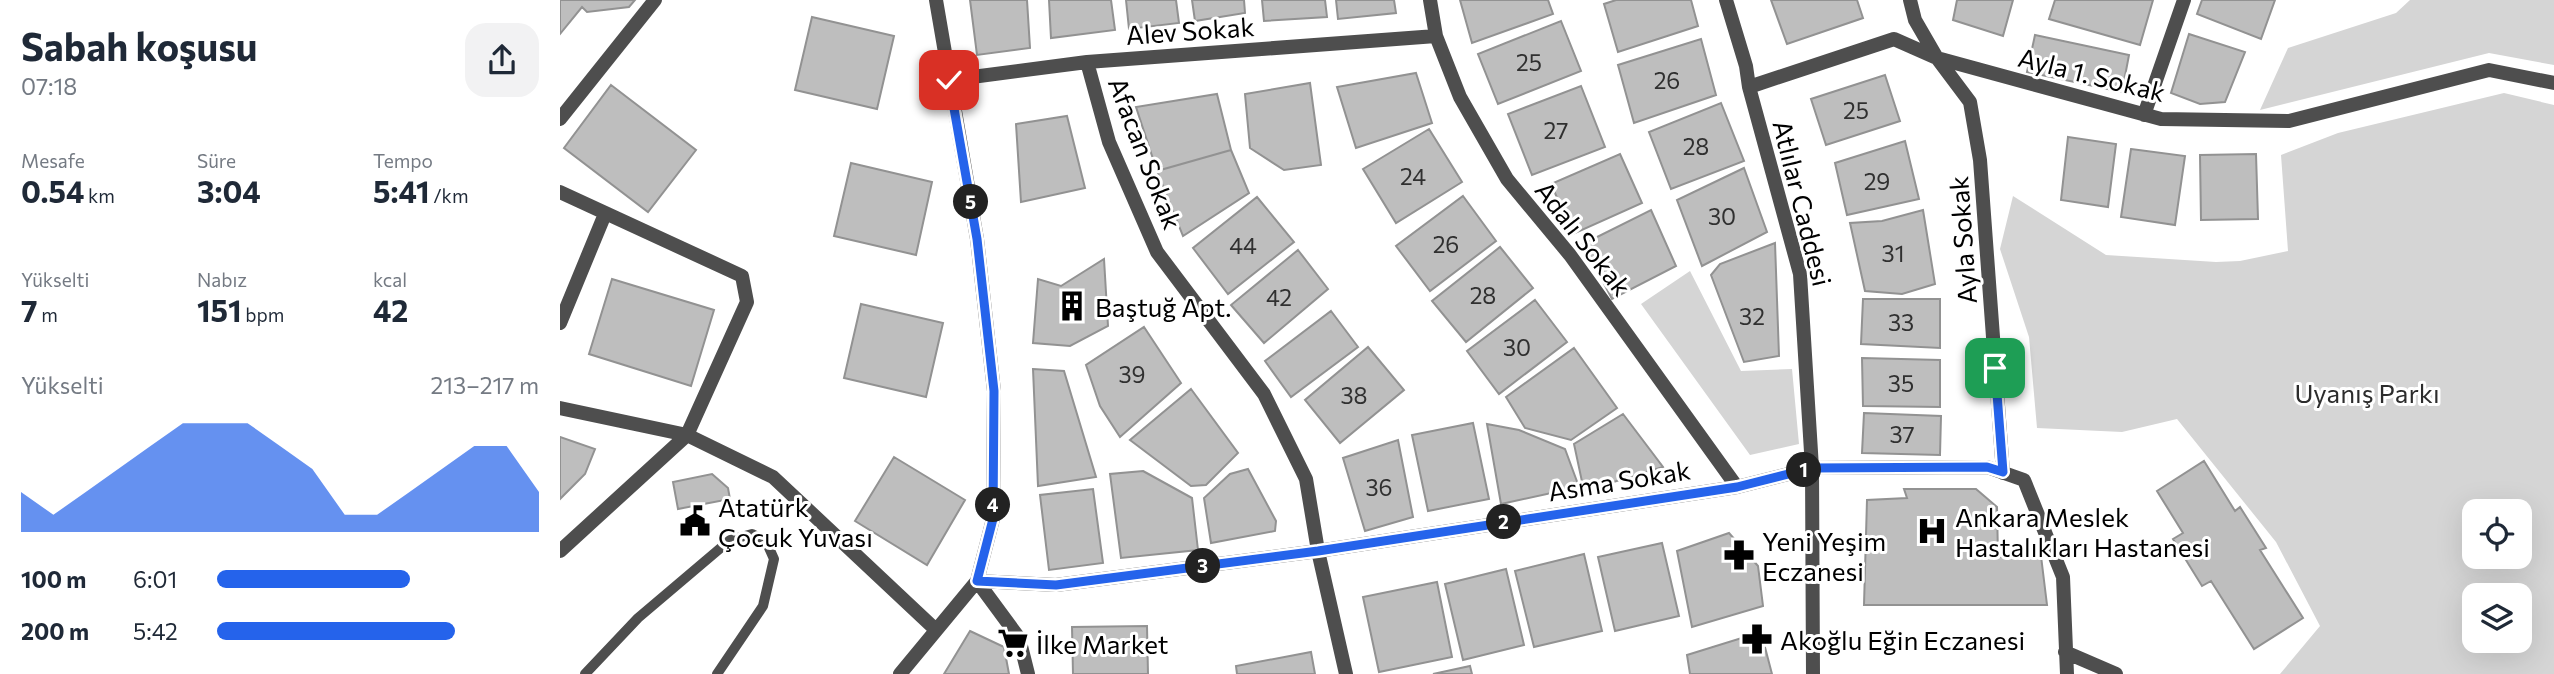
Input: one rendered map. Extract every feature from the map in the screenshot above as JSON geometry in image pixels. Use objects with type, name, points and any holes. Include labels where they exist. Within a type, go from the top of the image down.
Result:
[{"type":"street","points":[[560,119],[656,0]]},
{"type":"street","points":[[900,674],[977,581],[993,519],[994,391],[977,239],[936,0]]},
{"type":"street","name":"Adalı Sokak","points":[[1430,0],[1436,36],[1460,97],[1507,179],[1570,255],[1737,487]]},
{"type":"street","name":"Atlılar Caddesi","points":[[1726,0],[1800,274],[1812,468],[1813,674]]},
{"type":"street","name":"Ayla Sokak","points":[[1910,0],[1915,20],[1937,58],[1970,102],[1980,160],[2003,472]]},
{"type":"street","points":[[2144,115],[2184,0]]},
{"type":"street","name":"Alev Sokak","points":[[949,80],[1087,62],[1436,36]]},
{"type":"street","name":"Ayla 1. Sokak","points":[[1749,87],[1894,39],[1937,58],[2161,119],[2289,121],[2488,70],[2554,83]]},
{"type":"street","name":"Afacan Sokak","points":[[1087,62],[1109,142],[1157,251],[1264,394],[1306,479],[1318,551],[1346,674]]},
{"type":"street","points":[[560,192],[742,276],[747,302],[687,435],[560,551]]},
{"type":"street","points":[[560,323],[605,214]]},
{"type":"street","points":[[560,408],[687,435],[773,477],[936,630]]},
{"type":"street","name":"Asma Sokak","points":[[977,581],[1056,585],[1318,551],[1737,487],[1812,468],[1987,467],[2024,480],[2063,577],[2067,674]]},
{"type":"street","points":[[977,581],[1019,638],[1028,674]]},
{"type":"street","points":[[2065,652],[2116,674]]},
{"type":"lane","points":[[585,674],[638,618],[730,540],[752,534],[766,541],[774,559],[766,594],[763,606],[717,674]]},
{"type":"green space","points":[[2410,0],[2554,0],[2554,65],[2489,53],[2260,110],[2288,48],[2396,13]]},
{"type":"green space","name":"Uyanış Parkı","points":[[2504,93],[2554,105],[2554,674],[2280,674],[2320,626],[2276,542],[2177,419],[2122,432],[2037,428],[2029,337],[2000,249],[2013,196],[2106,255],[2240,261],[2288,251],[2281,155],[2338,133]]},
{"type":"green space","points":[[1690,271],[1741,371],[1792,369],[1799,444],[1750,455],[1641,304]]},
{"type":"building","points":[[560,0],[635,0],[629,7],[587,12],[582,7],[560,34]]},
{"type":"building","points":[[970,0],[1027,0],[1030,48],[977,55]]},
{"type":"building","points":[[1049,0],[1111,0],[1115,30],[1051,38]]},
{"type":"building","points":[[1126,0],[1176,0],[1179,23],[1129,29]]},
{"type":"building","points":[[1192,0],[1244,0],[1245,13],[1195,21]]},
{"type":"building","points":[[1262,0],[1325,0],[1327,17],[1264,21]]},
{"type":"building","points":[[1336,0],[1394,0],[1396,13],[1338,19]]},
{"type":"building","points":[[1460,0],[1548,0],[1553,14],[1472,43]]},
{"type":"building","points":[[1616,0],[1691,0],[1698,26],[1618,52],[1604,4]]},
{"type":"building","points":[[1771,0],[1857,0],[1863,18],[1787,44]]},
{"type":"building","points":[[1957,0],[2013,0],[2003,36],[1953,20]]},
{"type":"building","points":[[2055,0],[2153,0],[2140,45],[2049,19]]},
{"type":"building","points":[[2202,0],[2275,0],[2261,39],[2197,14]]},
{"type":"building","points":[[812,17],[894,36],[877,109],[795,90]]},
{"type":"building","points":[[1561,21],[1581,71],[1498,104],[1478,54]]},
{"type":"building","points":[[2189,34],[2245,52],[2225,102],[2200,104],[2171,93]]},
{"type":"building","points":[[2035,35],[2129,55],[2122,92],[2027,72]]},
{"type":"building","points":[[1701,39],[1716,95],[1634,123],[1618,65]]},
{"type":"building","points":[[1416,73],[1432,123],[1356,148],[1337,87]]},
{"type":"building","points":[[1885,75],[1900,121],[1826,145],[1811,99]]},
{"type":"building","points":[[1310,83],[1321,165],[1284,170],[1250,148],[1245,94]]},
{"type":"building","points":[[611,85],[696,150],[648,212],[564,148]]},
{"type":"building","points":[[1581,86],[1605,147],[1532,175],[1508,114]]},
{"type":"building","points":[[1217,94],[1231,150],[1157,171],[1136,107]]},
{"type":"building","points":[[1721,103],[1744,161],[1671,189],[1649,132]]},
{"type":"building","points":[[1067,116],[1085,188],[1021,202],[1016,124]]},
{"type":"building","points":[[1429,129],[1462,182],[1396,223],[1363,169]]},
{"type":"building","points":[[2068,137],[2116,144],[2108,207],[2061,200]]},
{"type":"building","points":[[1905,141],[1919,199],[1847,215],[1835,163]]},
{"type":"building","points":[[2131,149],[2185,156],[2175,225],[2121,217]]},
{"type":"building","points":[[1231,150],[1249,193],[1183,236],[1157,171]]},
{"type":"building","points":[[1620,154],[1642,203],[1573,234],[1551,184]]},
{"type":"building","points":[[2256,154],[2258,219],[2201,220],[2200,155]]},
{"type":"building","points":[[851,163],[932,182],[916,255],[834,236]]},
{"type":"building","points":[[1744,168],[1767,232],[1702,266],[1677,200]]},
{"type":"building","points":[[1463,196],[1496,241],[1430,291],[1396,246]]},
{"type":"building","points":[[1257,197],[1294,242],[1228,294],[1193,248]]},
{"type":"building","points":[[1651,210],[1676,266],[1612,299],[1583,244]]},
{"type":"building","points":[[1923,210],[1935,284],[1902,294],[1865,291],[1850,223],[1882,221]]},
{"type":"building","points":[[1775,243],[1779,356],[1744,362],[1711,275],[1720,264]]},
{"type":"building","points":[[1500,247],[1533,288],[1466,342],[1432,301]]},
{"type":"building","points":[[1298,250],[1328,289],[1264,343],[1231,305]]},
{"type":"building","name":"Baştuğ Apt.","points":[[1104,259],[1108,326],[1070,346],[1033,343],[1038,279],[1061,286]]},
{"type":"building","points":[[612,279],[714,310],[691,386],[589,354]]},
{"type":"building","points":[[1863,299],[1940,299],[1940,348],[1861,344]]},
{"type":"building","points":[[1535,300],[1567,342],[1499,394],[1467,351]]},
{"type":"building","points":[[861,304],[943,323],[926,397],[844,378]]},
{"type":"building","points":[[1331,311],[1358,347],[1291,397],[1265,361]]},
{"type":"building","points":[[1144,327],[1181,383],[1120,437],[1100,406],[1086,365]]},
{"type":"building","points":[[1368,347],[1404,390],[1340,443],[1305,400]]},
{"type":"building","points":[[1574,348],[1617,408],[1571,440],[1525,428],[1506,397]]},
{"type":"building","points":[[1862,358],[1940,360],[1940,407],[1863,406]]},
{"type":"building","points":[[1033,369],[1064,371],[1096,477],[1038,486]]},
{"type":"building","points":[[1191,389],[1238,453],[1206,485],[1191,486],[1130,440]]},
{"type":"building","points":[[1864,413],[1941,416],[1940,455],[1862,453]]},
{"type":"building","points":[[1623,414],[1663,467],[1584,491],[1574,444]]},
{"type":"building","points":[[1473,423],[1489,499],[1428,511],[1412,435]]},
{"type":"building","points":[[1487,424],[1519,430],[1565,449],[1579,487],[1501,504]]},
{"type":"building","points":[[560,437],[595,449],[585,474],[560,499]]},
{"type":"building","points":[[1398,440],[1413,517],[1365,531],[1343,458]]},
{"type":"building","points":[[894,457],[965,500],[927,565],[855,521]]},
{"type":"building","points":[[2204,461],[2235,511],[2240,507],[2266,548],[2260,550],[2303,618],[2254,649],[2211,581],[2202,586],[2173,539],[2183,533],[2157,491]]},
{"type":"building","points":[[1248,469],[1276,521],[1275,531],[1211,543],[1204,498],[1230,474]]},
{"type":"building","points":[[1143,471],[1192,498],[1198,550],[1121,558],[1110,474]]},
{"type":"building","points":[[712,474],[728,488],[730,499],[678,509],[673,482]]},
{"type":"building","points":[[1093,489],[1103,563],[1049,570],[1040,495]]},
{"type":"building","name":"Ankara Meslek Hastalıkları Hastanesi","points":[[1904,489],[1976,489],[1997,507],[1998,557],[2041,556],[2047,605],[1864,605],[1867,500],[1907,498]]},
{"type":"building","points":[[1729,533],[1758,566],[1763,606],[1692,627],[1677,551]]},
{"type":"building","points":[[1662,543],[1679,616],[1615,631],[1598,557]]},
{"type":"building","points":[[1584,554],[1602,631],[1534,647],[1515,571]]},
{"type":"building","points":[[1506,569],[1524,645],[1463,660],[1445,584]]},
{"type":"building","points":[[1437,582],[1452,657],[1379,672],[1363,597]]},
{"type":"building","points":[[1147,626],[1148,674],[1073,674],[1072,627]]},
{"type":"building","points":[[970,631],[1004,647],[1009,674],[944,674]]},
{"type":"building","points":[[1761,632],[1772,674],[1690,674],[1687,655]]},
{"type":"building","points":[[1311,652],[1315,674],[1237,674],[1236,666]]},
{"type":"building","points":[[1470,666],[1472,674],[1433,674]]},
{"type":"place","name":"Baştuğ Apt.","points":[[1072,306]]},
{"type":"place","name":"Atatürk Çocuk Yuvası","points":[[695,521]]},
{"type":"place","name":"Ankara Meslek Hastalıkları Hastanesi","points":[[1932,531]]},
{"type":"place","name":"Yeni Yeşim Eczanesi","points":[[1739,555]]},
{"type":"place","name":"Akoğlu Eğin Eczanesi","points":[[1757,639]]},
{"type":"place","name":"İlke Market","points":[[1013,643]]},
{"type":"route","points":[[949,80],[977,239],[994,391],[993,519],[977,581],[1056,585],[1318,551],[1737,487],[1812,468],[1987,467],[2003,472],[1995,368]]}]
